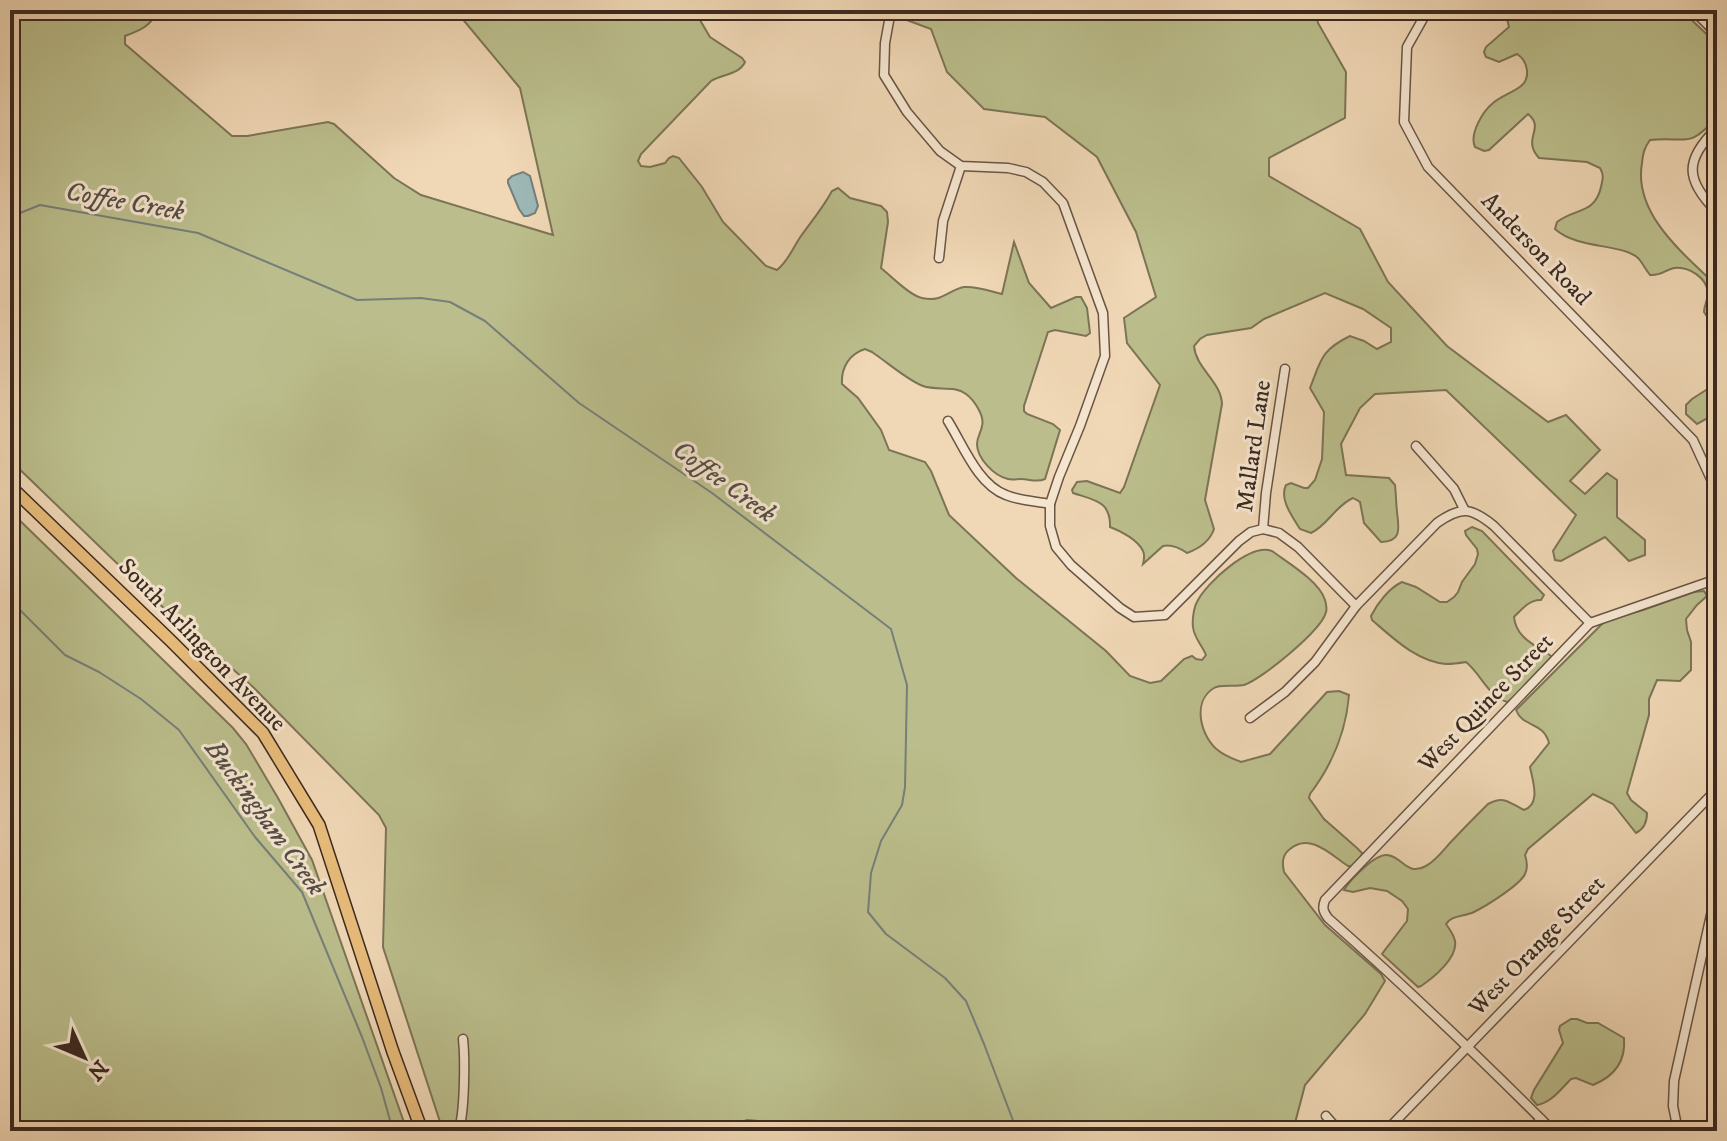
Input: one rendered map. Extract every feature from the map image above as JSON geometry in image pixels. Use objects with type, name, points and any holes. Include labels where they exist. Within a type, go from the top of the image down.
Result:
[{"type":"main road","name":"South Arlington Avenue","points":[[10,486],[263,733],[319,825],[422,1131]]},
{"type":"street","points":[[891,10],[885,43],[884,75],[907,112],[940,151],[961,166],[1008,168],[1026,172],[1043,182],[1063,203],[1103,313],[1105,356],[1050,504],[1050,526],[1056,547],[1071,565],[1134,617],[1165,615],[1239,541],[1251,532],[1263,529],[1279,533],[1298,547],[1356,606]]},
{"type":"street","name":"Anderson Road","points":[[1430,10],[1407,47],[1404,122],[1428,167],[1693,440],[1717,492]]},
{"type":"street","points":[[1693,10],[1717,34]]},
{"type":"street","points":[[1717,128],[1694,157],[1693,175],[1699,195],[1717,212]]},
{"type":"street","points":[[939,258],[943,221],[961,166]]},
{"type":"street","name":"Mallard Lane","points":[[1263,529],[1285,369]]},
{"type":"street","points":[[948,421],[984,481],[997,492],[1050,504]]},
{"type":"street","points":[[1416,446],[1454,489],[1464,509],[1485,518],[1494,526],[1590,623]]},
{"type":"street","points":[[1250,718],[1285,692],[1315,662],[1356,606],[1437,523],[1451,513],[1464,509]]},
{"type":"street","name":"West Quince Street","points":[[1468,1047],[1328,918],[1323,905],[1328,896],[1590,623],[1717,579]]},
{"type":"street","name":"West Orange Street","points":[[1386,1131],[1717,789]]},
{"type":"street","points":[[1678,1131],[1673,1106],[1674,1081],[1717,888]]},
{"type":"street","points":[[458,1131],[462,1109],[463,1039]]},
{"type":"street","points":[[1468,1047],[1553,1131]]},
{"type":"street","points":[[1326,1116],[1339,1131]]},
{"type":"street","points":[[1530,1131],[1541,1119]]},
{"type":"green space","points":[[10,10],[158,10],[145,27],[125,36],[125,44],[232,136],[328,122],[394,178],[421,195],[553,235],[520,88],[455,10],[694,10],[710,37],[745,62],[735,72],[711,81],[641,154],[638,161],[641,166],[650,167],[665,163],[673,156],[679,158],[702,187],[723,222],[766,266],[777,270],[781,267],[832,191],[838,188],[850,198],[881,206],[887,212],[881,268],[917,296],[935,299],[964,287],[1002,294],[1014,242],[1029,283],[1051,308],[1081,297],[1087,308],[1090,333],[1086,336],[1055,330],[1048,332],[1024,406],[1027,414],[1060,430],[1045,479],[1008,479],[987,466],[977,444],[983,422],[980,413],[972,400],[961,391],[923,386],[865,349],[847,362],[842,384],[858,398],[881,430],[889,450],[925,462],[949,515],[1016,578],[1106,651],[1130,676],[1150,683],[1161,681],[1184,659],[1192,656],[1202,660],[1206,655],[1193,627],[1196,604],[1219,575],[1252,553],[1272,551],[1302,573],[1322,593],[1326,612],[1303,641],[1253,681],[1214,688],[1207,694],[1201,711],[1207,738],[1224,754],[1241,762],[1270,754],[1327,692],[1339,691],[1349,695],[1337,747],[1309,798],[1324,819],[1362,853],[1361,857],[1348,866],[1321,847],[1298,844],[1287,851],[1283,869],[1325,925],[1385,981],[1365,1014],[1305,1085],[1290,1131],[819,1131],[818,1126],[747,1120],[718,1131],[443,1131],[383,947],[386,828],[379,815],[253,687],[157,602],[10,460]]},
{"type":"green space","points":[[905,10],[1315,10],[1318,23],[1346,72],[1345,118],[1269,158],[1269,176],[1360,229],[1388,282],[1447,346],[1548,422],[1566,415],[1600,450],[1570,481],[1585,494],[1607,473],[1617,480],[1617,517],[1645,540],[1645,555],[1629,561],[1605,537],[1561,561],[1555,560],[1553,551],[1576,515],[1446,390],[1375,394],[1360,408],[1341,444],[1346,475],[1389,478],[1395,485],[1396,537],[1381,542],[1364,523],[1360,502],[1353,498],[1317,530],[1311,533],[1300,529],[1287,507],[1284,490],[1291,483],[1308,488],[1315,480],[1322,459],[1324,412],[1310,388],[1320,363],[1333,346],[1350,336],[1377,349],[1391,342],[1391,328],[1363,309],[1325,293],[1264,319],[1251,328],[1207,335],[1194,346],[1199,362],[1221,396],[1222,404],[1205,500],[1214,529],[1207,541],[1187,553],[1163,546],[1143,564],[1141,547],[1129,536],[1110,527],[1110,518],[1104,507],[1072,490],[1077,482],[1087,481],[1120,493],[1160,385],[1127,343],[1124,318],[1156,297],[1136,232],[1097,157],[1045,117],[984,109],[947,72],[931,29],[904,19]]},
{"type":"green space","points":[[1499,10],[1537,10],[1555,14],[1563,10],[1681,10],[1717,44],[1717,117],[1693,138],[1650,140],[1643,154],[1641,182],[1645,199],[1664,232],[1717,286],[1717,332],[1704,312],[1707,288],[1696,274],[1680,268],[1650,275],[1632,254],[1576,240],[1555,229],[1557,222],[1594,202],[1602,181],[1600,168],[1587,162],[1539,158],[1532,145],[1535,124],[1528,114],[1489,150],[1475,147],[1475,129],[1485,111],[1521,86],[1527,74],[1524,61],[1517,54],[1499,62],[1486,57],[1486,47],[1509,27]]},
{"type":"green space","points":[[1717,383],[1717,413],[1697,424],[1686,414],[1686,405]]},
{"type":"green space","points":[[10,511],[246,744],[312,860],[407,1131],[10,1131]]},
{"type":"green space","points":[[1472,527],[1482,531],[1544,595],[1541,600],[1529,603],[1514,617],[1522,636],[1551,658],[1507,702],[1494,694],[1466,662],[1446,664],[1415,654],[1371,616],[1384,597],[1402,582],[1440,602],[1454,597],[1478,554],[1465,531]]},
{"type":"green space","points":[[1704,591],[1707,596],[1686,619],[1691,642],[1691,670],[1680,681],[1657,680],[1649,699],[1649,715],[1627,793],[1647,813],[1643,827],[1636,833],[1613,804],[1593,794],[1528,849],[1525,855],[1526,872],[1517,884],[1470,914],[1448,921],[1446,924],[1455,941],[1453,954],[1438,973],[1418,987],[1382,954],[1407,921],[1408,909],[1402,901],[1387,891],[1370,888],[1353,892],[1344,890],[1363,869],[1381,856],[1391,856],[1414,869],[1426,866],[1494,801],[1507,801],[1524,810],[1529,807],[1534,798],[1530,767],[1549,743],[1542,731],[1523,720],[1516,710],[1605,621]]},
{"type":"green space","points":[[1571,1019],[1598,1023],[1624,1038],[1621,1061],[1601,1081],[1593,1085],[1571,1079],[1551,1099],[1537,1105],[1531,1098],[1534,1090],[1563,1043],[1560,1026]]},
{"type":"water","points":[[523,172],[530,176],[538,206],[535,213],[528,216],[524,216],[519,209],[508,183],[512,176]]},
{"type":"waterway","name":"Coffee Creek","points":[[10,217],[40,205],[198,233],[357,300],[421,298],[450,302],[485,321],[579,403],[712,493],[891,629],[907,685],[905,787],[902,805],[881,841],[871,873],[868,912],[886,934],[945,978],[966,1001],[1017,1131]]},
{"type":"waterway","name":"Buckingham Creek","points":[[10,600],[65,655],[141,699],[179,730],[255,837],[302,892],[362,1037],[393,1131]]}]
